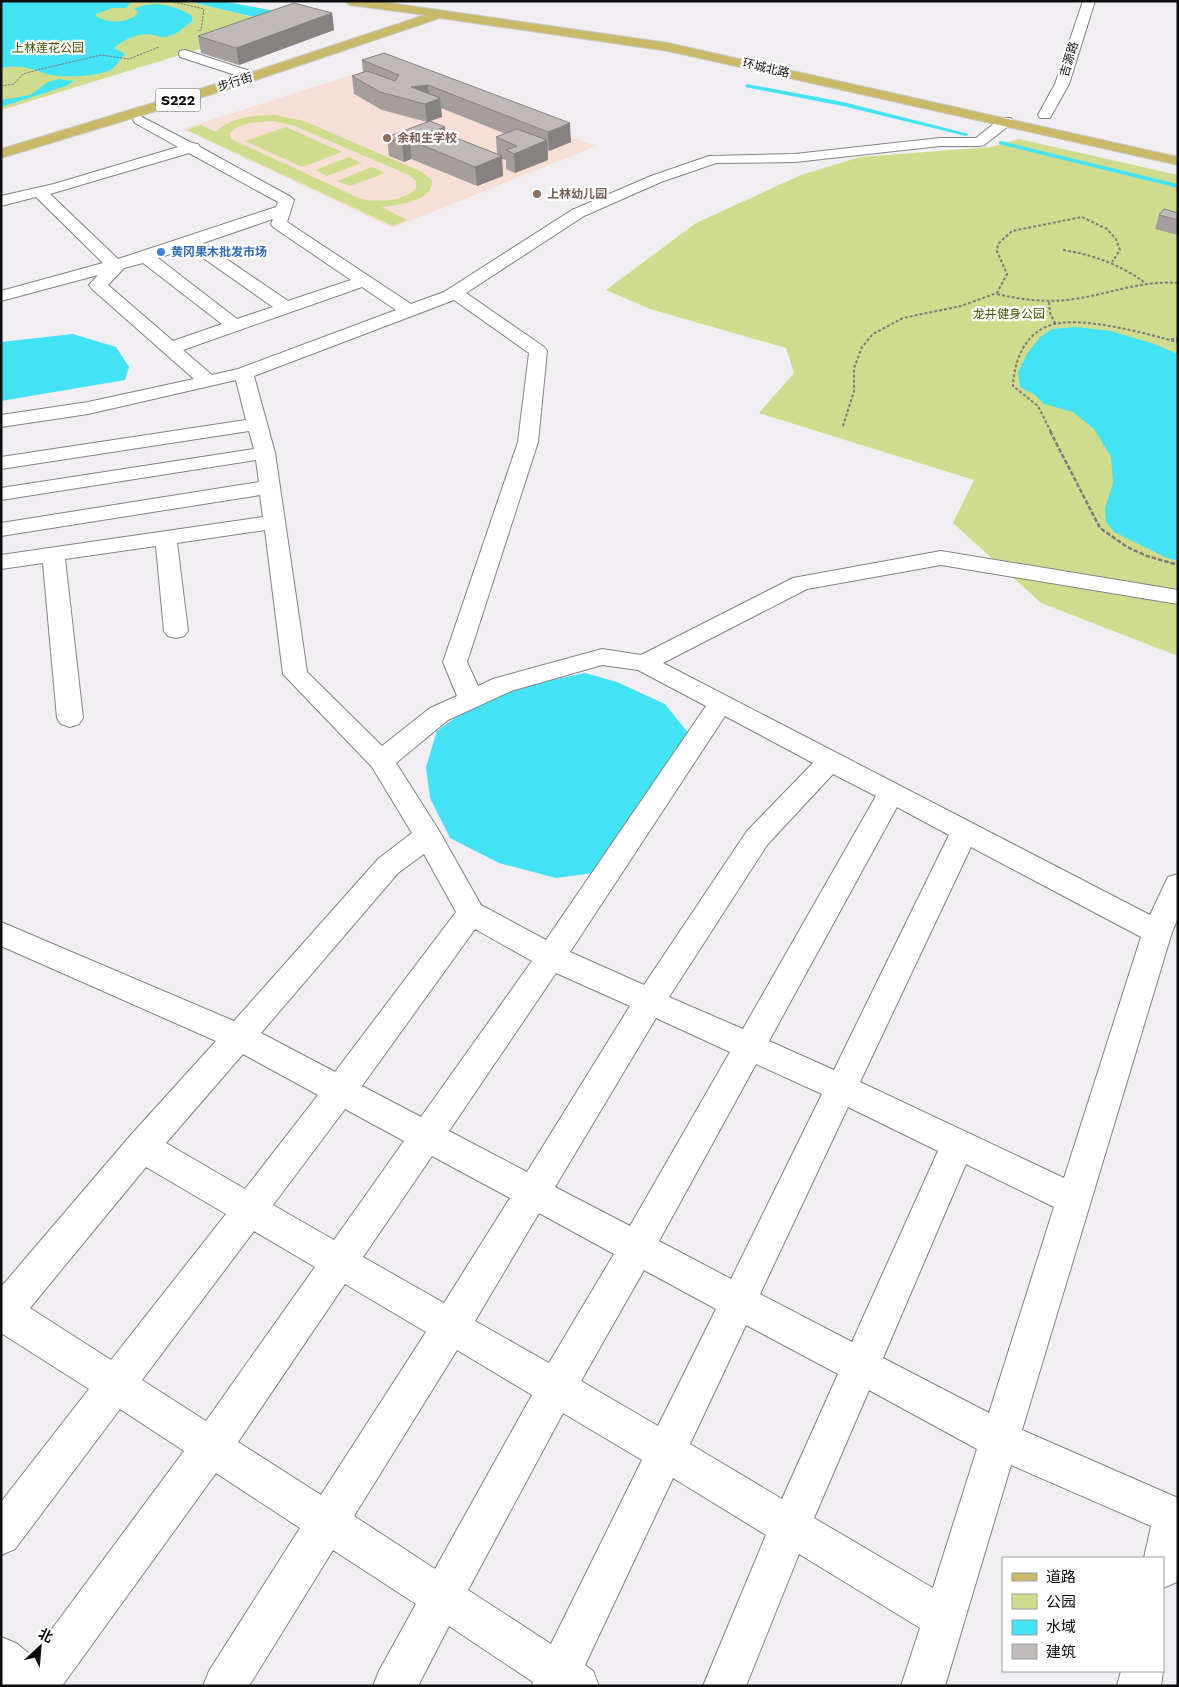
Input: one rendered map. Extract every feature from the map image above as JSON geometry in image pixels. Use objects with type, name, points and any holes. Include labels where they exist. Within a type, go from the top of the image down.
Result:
[{"type":"main road","points":[[342,1],[355,7],[368,20],[361,37],[353,43]]},
{"type":"main road","name":"环城北路","points":[[350,1],[534,16],[692,40],[779,58]]},
{"type":"main road","name":"环城北路","points":[[406,1],[668,48],[1006,122],[1178,162]]},
{"type":"main road","name":"S222","points":[[442,7],[469,4]]},
{"type":"main road","name":"步行街","points":[[1,154],[224,86],[353,43],[442,7]]},
{"type":"main road","points":[[1006,122],[1019,110]]},
{"type":"street","name":"吉源路","points":[[1045,115],[1062,84],[1089,1]]},
{"type":"street","points":[[185,54],[248,76]]},
{"type":"street","points":[[140,120],[286,200],[279,224],[409,311]]},
{"type":"street","points":[[1,422],[88,408],[244,373],[455,293],[578,213],[656,179],[714,159],[795,158],[940,142],[979,142],[1006,122]]},
{"type":"street","points":[[1,201],[39,192],[192,147]]},
{"type":"street","points":[[39,192],[116,267]]},
{"type":"street","points":[[1,296],[146,258],[284,210]]},
{"type":"street","points":[[191,242],[286,308]]},
{"type":"street","points":[[146,258],[236,326]]},
{"type":"street","points":[[116,267],[98,284],[208,381]]},
{"type":"street","points":[[171,348],[364,281]]},
{"type":"street","points":[[455,293],[538,351],[528,442],[455,662],[471,700]]},
{"type":"street","points":[[244,373],[265,453],[295,674],[380,761],[428,836],[471,913],[551,957],[841,1088],[1074,1200]]},
{"type":"street","points":[[1,463],[258,424]]},
{"type":"street","points":[[1,494],[265,453]]},
{"type":"street","points":[[1,530],[269,487]]},
{"type":"street","points":[[1,562],[274,522]]},
{"type":"street","points":[[166,538],[176,632]]},
{"type":"street","points":[[53,554],[70,718]]},
{"type":"street","points":[[644,663],[801,582],[941,558],[1178,597]]},
{"type":"street","points":[[380,761],[439,714],[502,685],[602,657],[644,663],[1157,932]]},
{"type":"street","points":[[1,1658],[36,1686],[211,1447],[340,1262],[551,957],[721,703]]},
{"type":"street","points":[[224,1686],[452,1326],[650,1001],[757,838],[830,761]]},
{"type":"street","points":[[394,1686],[556,1388],[637,1248],[891,793]]},
{"type":"street","points":[[428,836],[388,866],[142,1147],[3,1314],[327,1522],[441,1597],[563,1682],[666,1452],[965,832]]},
{"type":"street","points":[[923,1686],[998,1439],[1157,932],[1178,885]]},
{"type":"street","points":[[1,1535],[340,1091],[471,913]]},
{"type":"street","points":[[1,933],[238,1037],[998,1439],[1176,1517],[1164,1564]]},
{"type":"street","points":[[724,1686],[790,1526],[958,1144]]},
{"type":"street","points":[[142,1147],[452,1326],[944,1618]]},
{"type":"street","points":[[1139,1686],[1142,1672]]},
{"type":"path","points":[[1,86],[14,84],[23,74],[101,56],[129,59]]},
{"type":"path","points":[[996,294],[1007,274],[997,251],[998,244],[1012,230],[1068,218],[1082,217],[1107,229],[1116,239],[1120,250],[1112,262]]},
{"type":"path","points":[[1063,250],[1082,253],[1112,262],[1130,271],[1144,282]]},
{"type":"path","points":[[843,426],[854,391],[854,368],[862,347],[873,334],[903,318],[961,306],[996,294],[1032,302],[1049,302],[1077,299],[1144,282],[1178,283]]},
{"type":"path","points":[[1049,302],[1050,313],[1056,324]]},
{"type":"path","points":[[1178,341],[1115,328],[1049,325],[1031,338],[1020,352],[1012,371],[1013,386],[1038,406],[1100,528],[1112,540],[1133,550],[1178,565]]},
{"type":"shaded area","name":"余和生学校","points":[[386,64],[596,146],[393,228],[182,129]]},
{"type":"green space","name":"上林莲花公园","points":[[1,1],[187,1],[261,19],[262,30],[1,110]]},
{"type":"green space","points":[[276,115],[304,121],[420,171],[432,180],[431,187],[421,198],[382,207],[407,220],[393,226],[187,130],[201,125],[216,132],[228,123],[236,120],[252,116]],"holes":[[[273,121],[292,125],[409,175],[416,181],[416,188],[405,196],[391,200],[361,199],[231,139],[230,133],[237,127],[249,123]]]},
{"type":"green space","points":[[286,127],[342,152],[302,167],[245,141]]},
{"type":"green space","name":"龙井健身公园","points":[[1019,139],[1178,175],[1178,656],[1041,603],[953,523],[974,480],[759,413],[794,373],[786,348],[650,309],[606,290],[696,223],[801,175],[860,157],[991,147]]},
{"type":"green space","points":[[349,157],[362,163],[327,176],[315,170]]},
{"type":"green space","points":[[372,167],[385,173],[350,186],[337,181]]},
{"type":"water","points":[[1,1],[132,1],[126,8],[112,8],[96,14],[96,16],[106,20],[124,21],[139,12],[134,9],[156,4],[185,12],[192,16],[192,21],[170,36],[161,37],[143,34],[122,42],[114,48],[125,54],[112,69],[106,72],[80,76],[53,75],[24,67],[1,68]]},
{"type":"water","points":[[187,1],[223,1],[290,14],[275,22]]},
{"type":"water","points":[[59,79],[74,81],[66,86],[1,107],[1,100],[30,95],[48,82]]},
{"type":"water","points":[[1076,327],[1111,331],[1154,344],[1178,354],[1178,561],[1167,558],[1114,532],[1106,522],[1105,508],[1113,483],[1111,457],[1094,429],[1073,412],[1044,404],[1035,395],[1020,387],[1018,372],[1027,354],[1040,337],[1052,329]]},
{"type":"water","points":[[73,334],[116,347],[129,367],[125,380],[1,401],[1,342]]},
{"type":"water","points":[[585,673],[617,682],[665,704],[689,734],[601,872],[556,878],[499,863],[450,838],[430,798],[426,767],[437,731],[470,707],[525,686]]},
{"type":"building","points":[[294,3],[332,13],[236,48],[198,36]]},
{"type":"building","points":[[384,53],[570,123],[548,132],[428,85],[411,87],[440,98],[425,104],[380,92],[352,76],[367,71],[395,81],[399,75],[362,60]]},
{"type":"building","points":[[430,121],[445,127],[436,130],[502,156],[475,167],[410,140],[402,143],[387,137]]},
{"type":"building","points":[[517,129],[547,140],[514,154],[506,150],[517,146],[496,137]]},
{"type":"building","points":[[1164,209],[1178,213],[1178,220],[1159,215]]},
{"type":"waterway","points":[[747,86],[843,104],[966,134]]},
{"type":"waterway","points":[[1001,143],[1178,186]]},
{"type":"place","name":"余和生学校","points":[[387,138]]},
{"type":"place","name":"上林幼儿园","points":[[537,194]]},
{"type":"place","name":"黄冈果木批发市场","points":[[161,252]]}]
